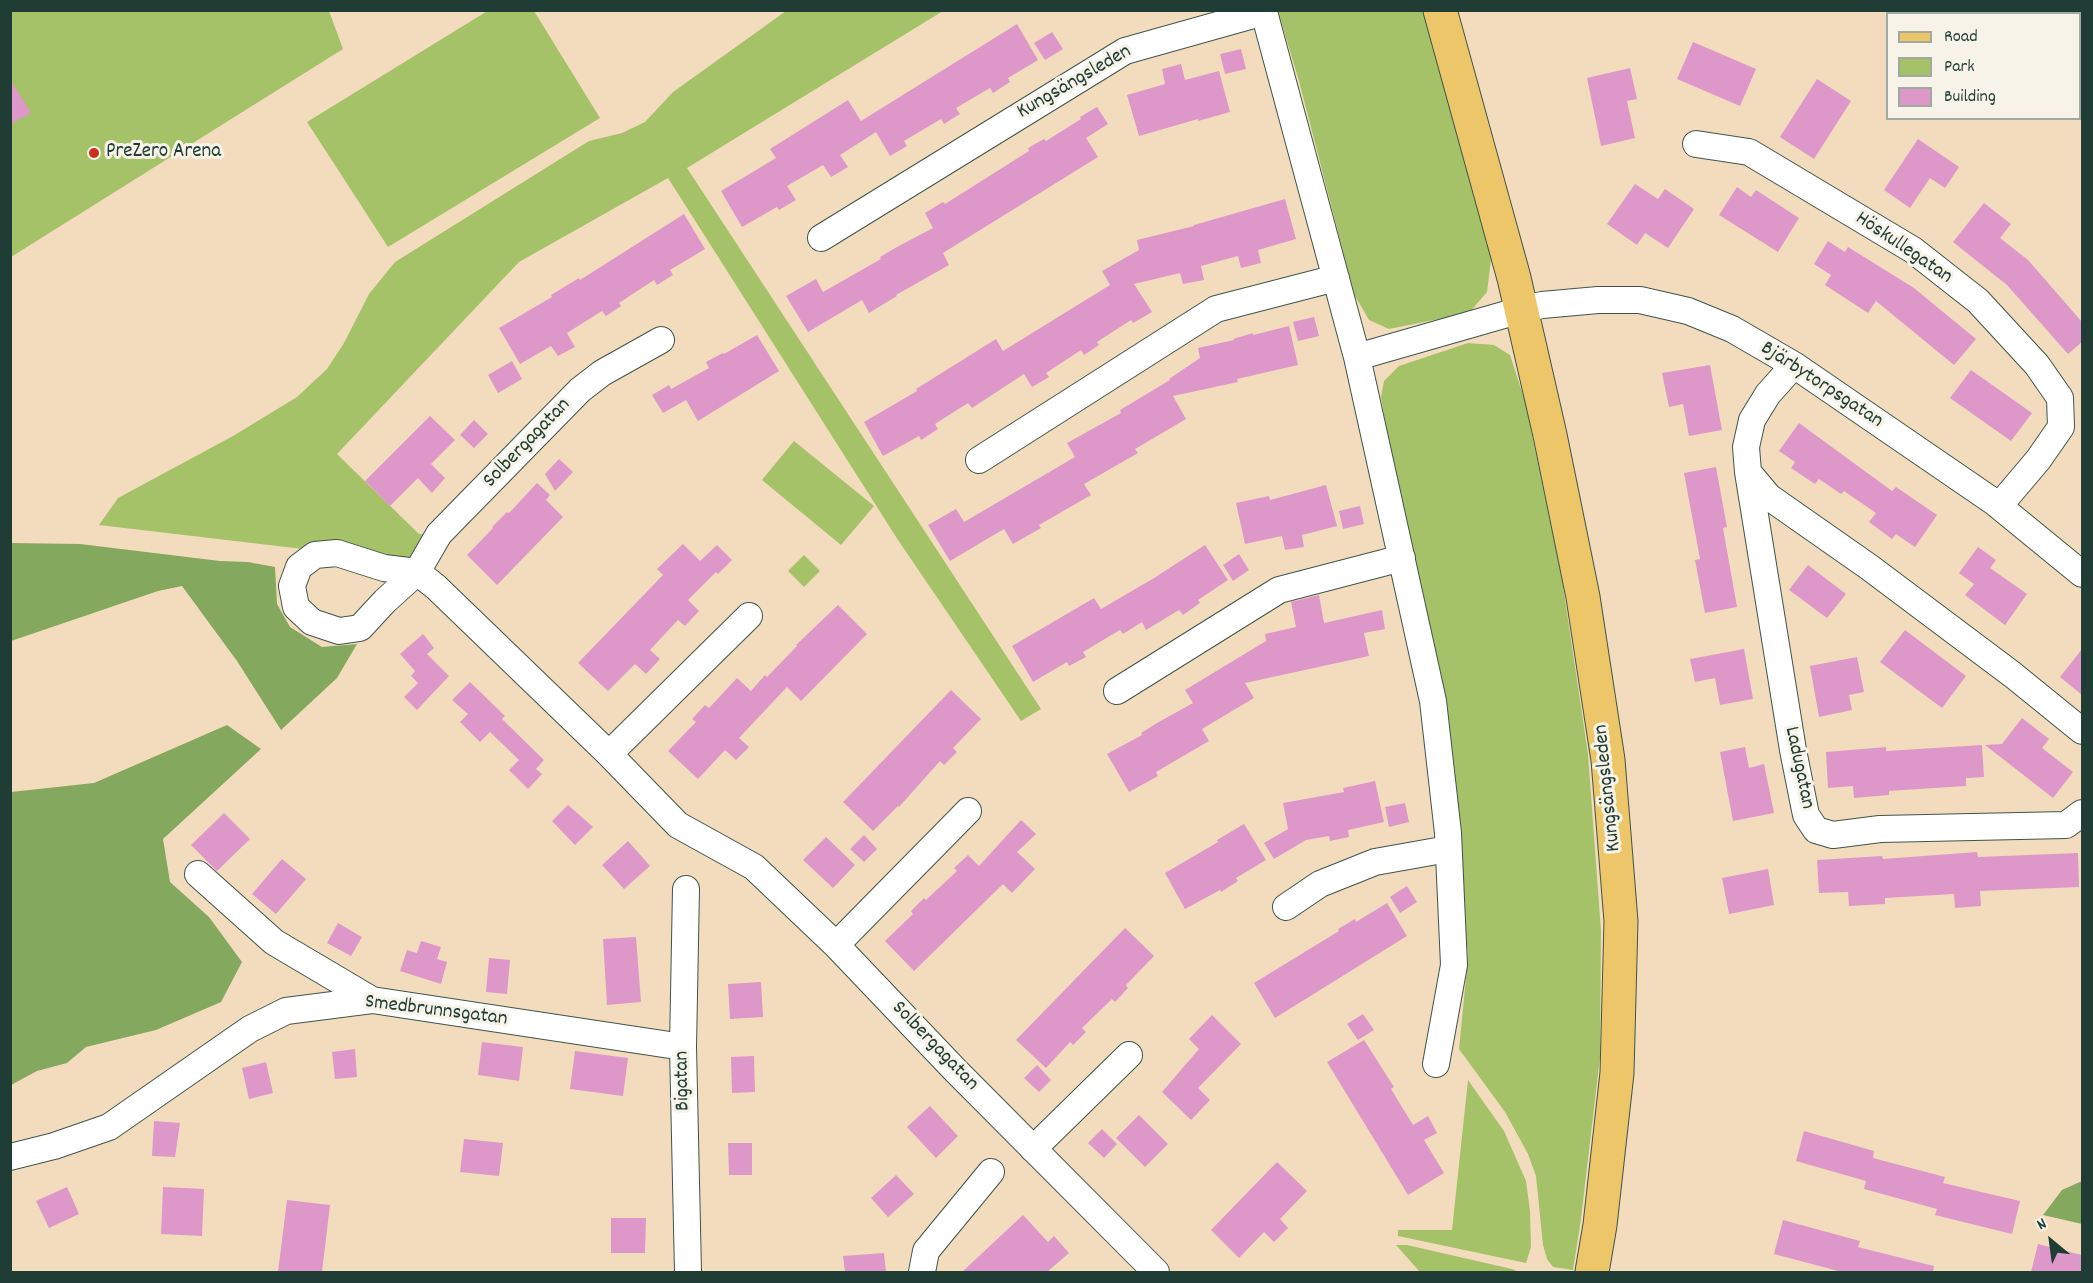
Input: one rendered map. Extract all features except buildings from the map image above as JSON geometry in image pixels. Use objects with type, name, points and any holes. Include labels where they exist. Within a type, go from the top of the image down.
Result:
[{"type":"main road","name":"Kungsängsleden","points":[[1440,10],[1514,278],[1550,435],[1583,597],[1608,760],[1621,921],[1617,1073],[1600,1225],[1592,1272]]},
{"type":"street","name":"Kungsängsleden","points":[[821,238],[1125,51],[1264,12],[1358,357],[1433,701],[1449,849],[1454,965],[1436,1064]]},
{"type":"street","name":"Höskullegatan","points":[[1696,144],[1749,152],[1913,250],[1977,301],[2037,365],[2072,419],[2061,427],[2038,460],[1998,506]]},
{"type":"street","points":[[979,460],[1216,309],[1336,278]]},
{"type":"street","name":"Bjärbytorpsgatan","points":[[1521,310],[1598,300],[1640,300],[1688,311],[1732,329],[1794,365],[1998,506],[2082,574]]},
{"type":"street","points":[[1358,357],[1521,310]]},
{"type":"street","name":"Solbergagatan","points":[[661,340],[602,373],[580,390],[439,534],[417,572],[436,587],[609,754],[678,825],[754,867],[836,945],[956,1071],[1156,1272]]},
{"type":"street","name":"Ladugatan","points":[[1794,365],[1768,394],[1752,420],[1746,447],[1748,472],[1793,750],[1806,815],[1816,830],[1833,835],[1880,830],[2066,825],[2082,813]]},
{"type":"street","points":[[1748,472],[1769,497],[1869,567],[2013,675],[2082,731]]},
{"type":"street","points":[[1117,691],[1279,590],[1402,558]]},
{"type":"street","points":[[609,754],[749,616]]},
{"type":"street","points":[[836,945],[968,811]]},
{"type":"street","points":[[1286,907],[1320,884],[1376,862],[1449,849]]},
{"type":"street","points":[[198,874],[274,942],[372,1000]]},
{"type":"street","name":"Bigatan","points":[[686,889],[683,1047],[688,1272]]},
{"type":"street","name":"Smedbrunnsgatan","points":[[10,1157],[54,1146],[109,1127],[250,1029],[286,1011],[372,1000],[683,1047]]},
{"type":"street","points":[[1033,1149],[1130,1054]]},
{"type":"street","points":[[922,1272],[926,1251],[991,1172]]},
{"type":"green space","points":[[489,10],[534,11],[600,118],[388,247],[307,122]]},
{"type":"green space","name":"PreZero Arena","points":[[10,11],[329,11],[343,49],[11,257]]},
{"type":"green space","points":[[786,11],[943,11],[687,168],[1041,709],[1021,721],[898,540],[668,178],[519,262],[337,454],[419,534],[439,534],[417,572],[337,553],[99,525],[118,498],[233,436],[297,397],[327,369],[344,343],[369,294],[395,262],[589,141],[622,133],[645,122],[673,92]]},
{"type":"green space","points":[[1278,11],[1426,11],[1492,252],[1487,292],[1469,313],[1389,329],[1369,320],[1354,294],[1299,81]]},
{"type":"green space","points":[[1468,343],[1494,345],[1510,355],[1525,401],[1562,579],[1588,754],[1601,931],[1600,1057],[1573,1270],[1553,1267],[1547,1259],[1543,1245],[1536,1176],[1528,1154],[1505,1112],[1459,1049],[1468,958],[1460,858],[1381,397],[1384,381],[1399,366]]},
{"type":"green space","points":[[794,441],[874,506],[841,545],[762,480]]},
{"type":"green space","points":[[11,543],[80,544],[220,561],[248,562],[275,567],[277,604],[290,627],[322,647],[357,644],[337,678],[281,730],[237,661],[182,586],[158,591],[11,641]]},
{"type":"green space","points":[[804,555],[820,571],[804,587],[788,571]]},
{"type":"green space","points":[[227,725],[261,749],[163,839],[170,882],[209,917],[242,962],[221,1002],[156,1030],[86,1047],[67,1063],[37,1071],[11,1085],[11,792],[94,783]]},
{"type":"green space","points":[[1468,1080],[1504,1131],[1526,1181],[1531,1247],[1526,1263],[1398,1236],[1398,1230],[1452,1230]]},
{"type":"green space","points":[[2082,1181],[2082,1224],[2043,1215],[2062,1190]]},
{"type":"green space","points":[[1396,1245],[1407,1245],[1519,1272],[1420,1272]]},
{"type":"place","name":"PreZero Arena","points":[[94,153]]}]
